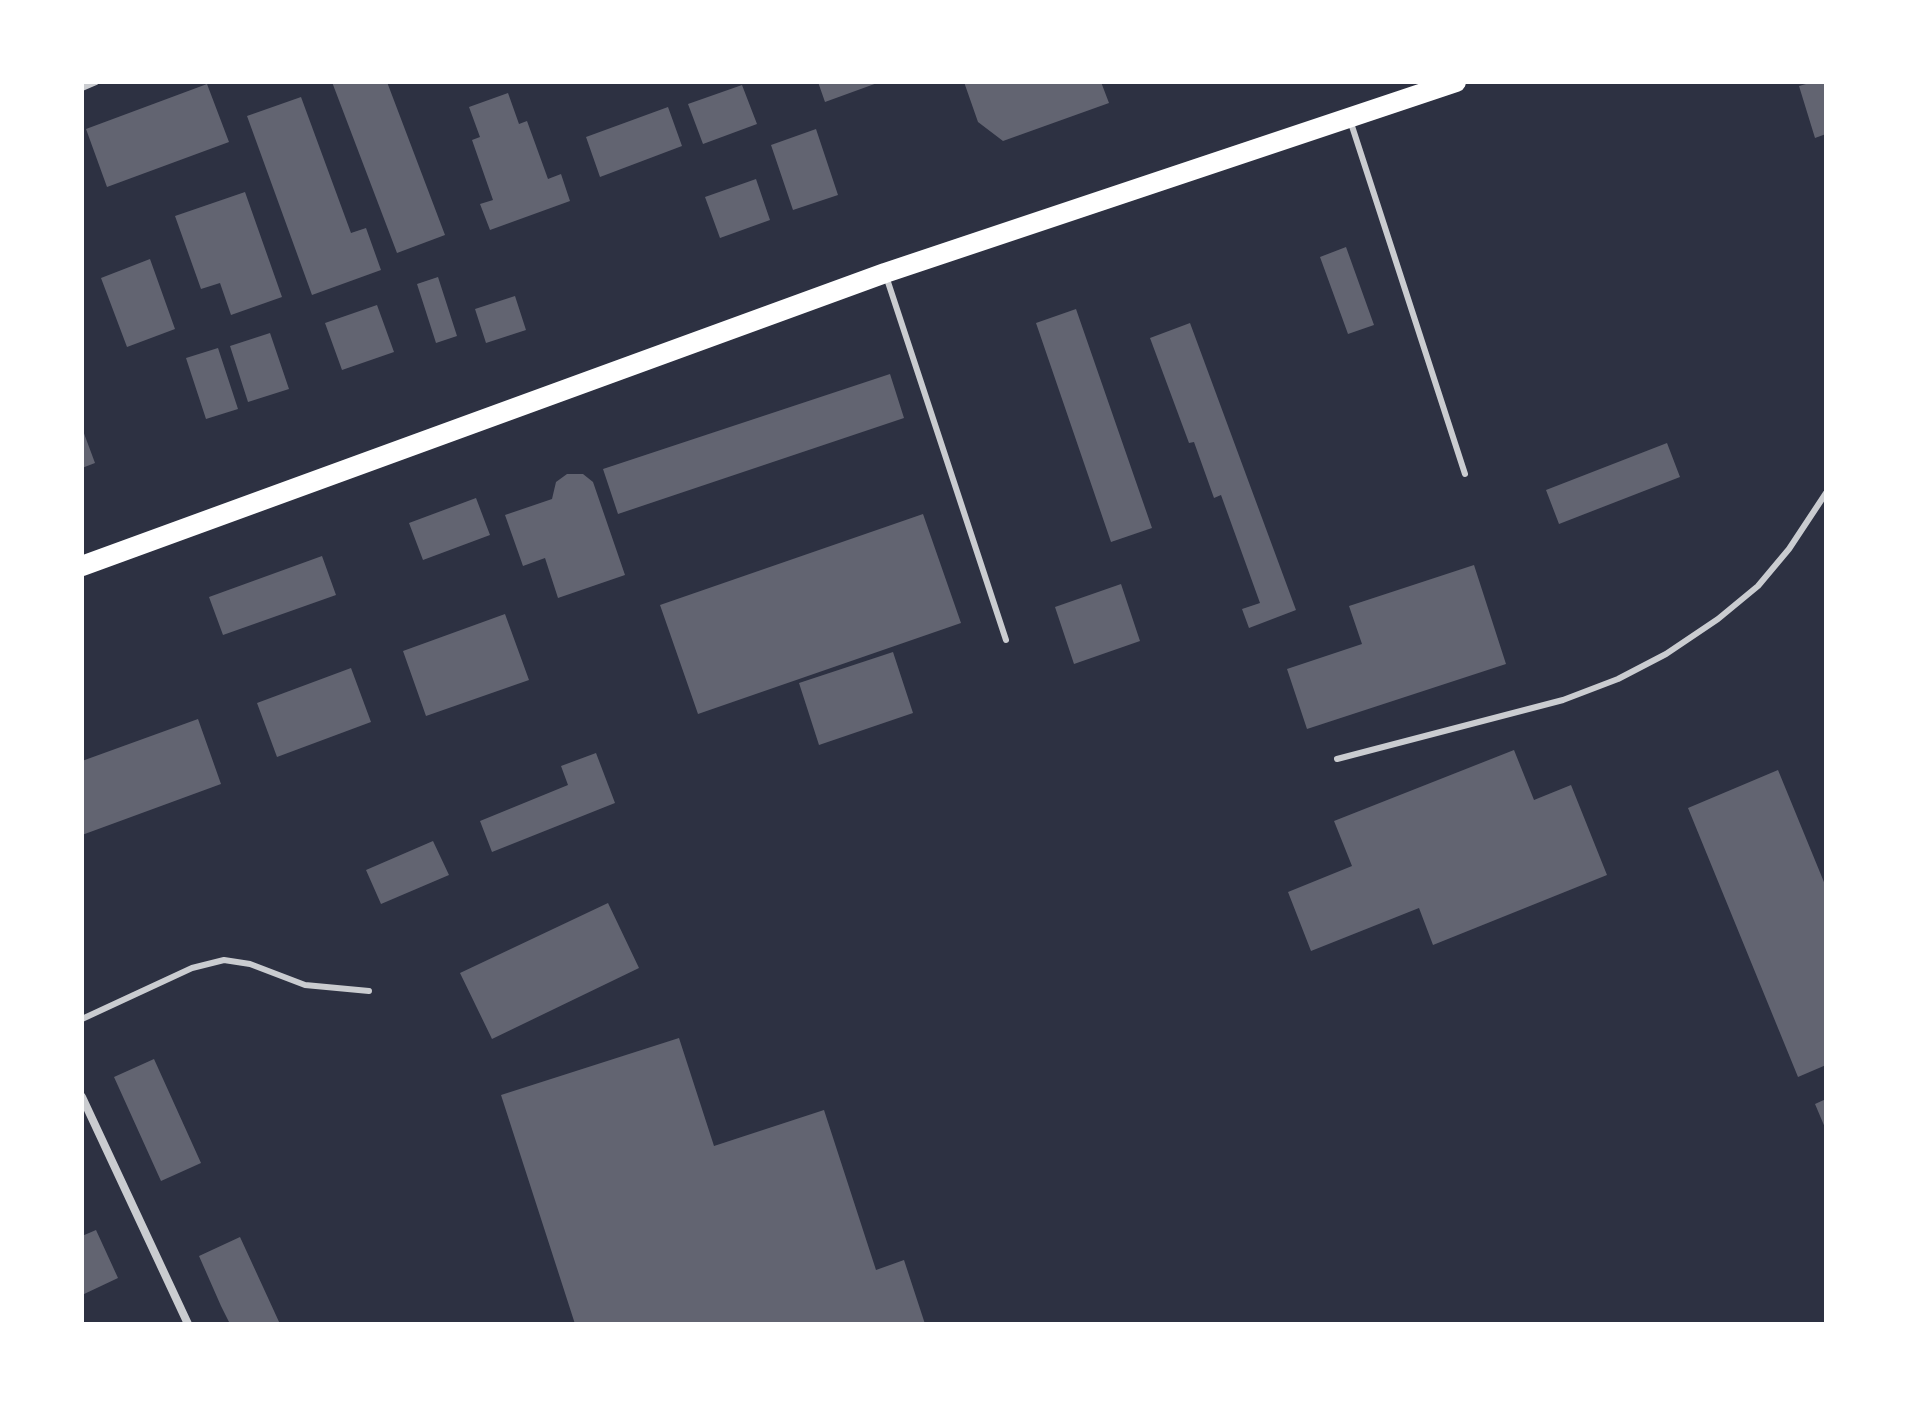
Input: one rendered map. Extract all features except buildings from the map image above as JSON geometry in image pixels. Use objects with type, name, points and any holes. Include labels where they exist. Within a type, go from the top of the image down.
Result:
[{"type":"main road","points":[[82,566],[885,273],[1456,82]]},
{"type":"street","points":[[82,1097],[188,1324]]},
{"type":"lane","points":[[82,88],[96,82]]},
{"type":"lane","points":[[1349,116],[1465,474]]},
{"type":"lane","points":[[885,273],[1006,640]]},
{"type":"lane","points":[[1337,759],[1563,700],[1618,679],[1666,654],[1718,619],[1758,586],[1789,549],[1826,493]]},
{"type":"lane","points":[[82,1019],[192,968],[224,960],[250,964],[305,985],[369,991]]}]
